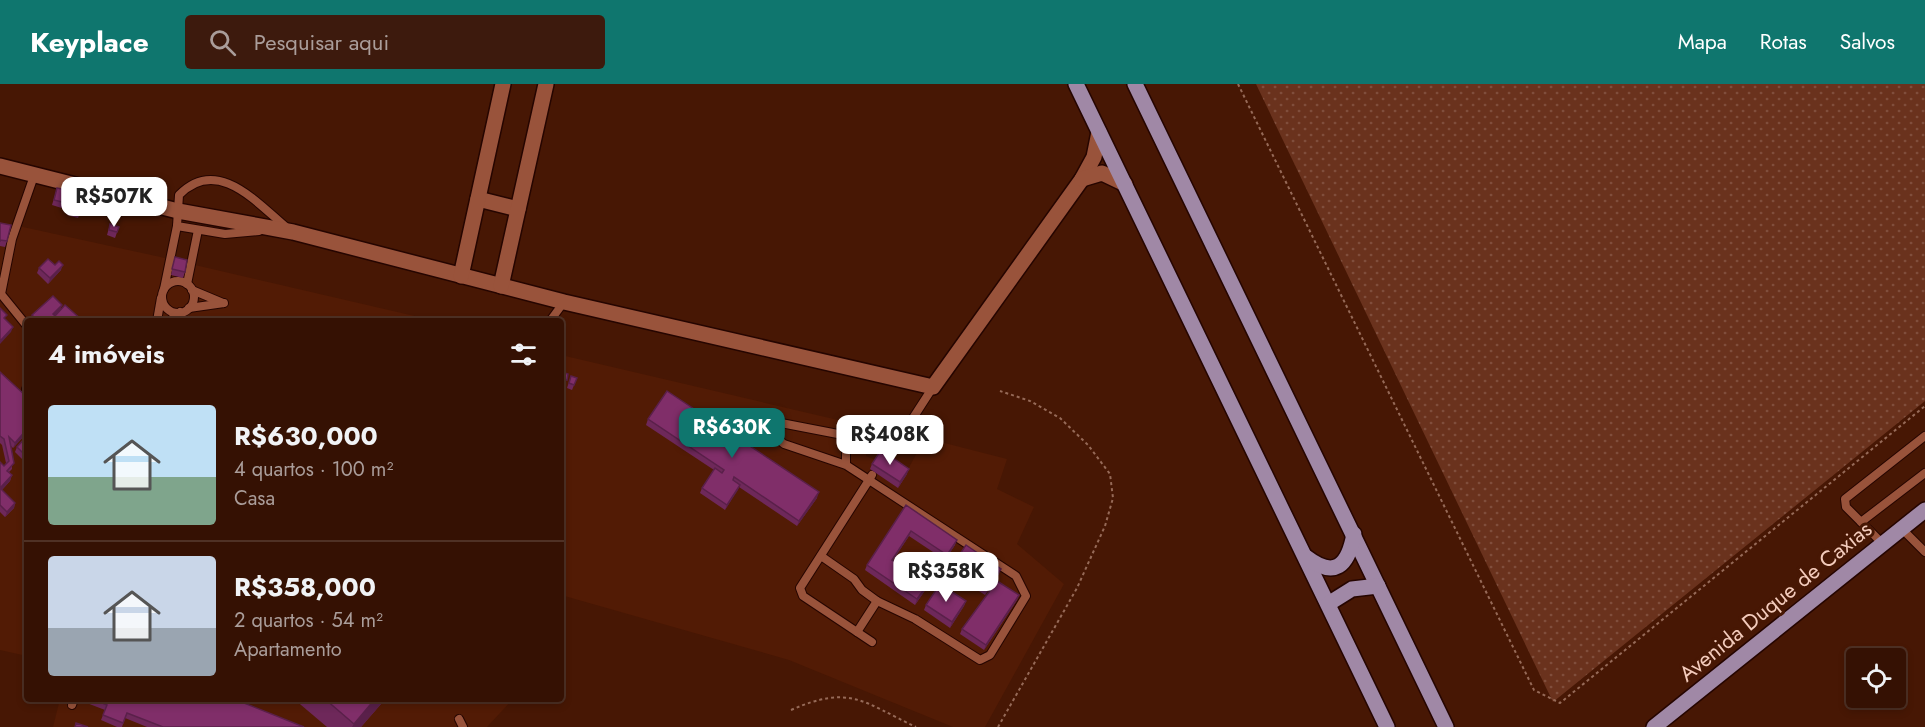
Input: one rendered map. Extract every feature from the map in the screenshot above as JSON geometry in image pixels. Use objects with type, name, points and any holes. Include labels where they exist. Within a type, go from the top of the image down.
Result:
[{"type":"main road","points":[[1076,84],[1387,727]]},
{"type":"main road","points":[[1135,84],[1446,727]]},
{"type":"main road","name":"Avenida Duque de Caxias","points":[[1654,727],[1925,510]]},
{"type":"main road","points":[[1304,556],[1320,568],[1329,569],[1336,566],[1350,556],[1354,534]]},
{"type":"main road","points":[[1328,604],[1352,589],[1378,586]]},
{"type":"street","points":[[461,276],[503,84]]},
{"type":"street","points":[[501,286],[546,84]]},
{"type":"street","points":[[0,166],[35,173],[178,218],[293,232],[564,302],[933,387],[1082,179],[1094,157],[1099,132]]},
{"type":"street","points":[[1082,179],[1102,173],[1125,184]]},
{"type":"street","points":[[478,199],[518,209]]},
{"type":"lane","points":[[24,322],[1,294],[12,239],[35,173]]},
{"type":"lane","points":[[158,318],[178,218],[179,195],[190,184],[203,178],[236,186],[293,232]]},
{"type":"lane","points":[[178,218],[198,230],[225,234],[273,229]]},
{"type":"lane","points":[[189,308],[194,296],[190,287],[198,230]]},
{"type":"lane","points":[[0,236],[12,239]]},
{"type":"lane","points":[[163,293],[174,281],[224,303],[189,308],[173,318]]},
{"type":"lane","points":[[163,293],[168,309],[180,312]]},
{"type":"lane","points":[[552,318],[564,302]]},
{"type":"lane","points":[[884,463],[933,387]]},
{"type":"lane","points":[[821,556],[854,579],[862,590],[877,601],[898,614],[915,619],[980,660],[990,656],[1026,596],[1016,576],[871,477],[846,465],[777,440],[773,435],[776,425],[781,423],[843,435],[846,439],[846,465]]},
{"type":"lane","points":[[1883,544],[1844,503],[1847,496],[1925,436]]},
{"type":"lane","points":[[1861,522],[1925,473]]},
{"type":"lane","points":[[871,477],[801,591],[803,596],[872,642]]},
{"type":"lane","points":[[1902,529],[1925,552]]},
{"type":"lane","points":[[857,632],[877,601]]},
{"type":"path","points":[[1238,84],[1534,690],[1560,703],[1925,406]]},
{"type":"path","points":[[998,727],[1073,597],[1105,526],[1113,498],[1110,474],[1088,445],[1060,418],[1030,401],[1000,391]]},
{"type":"path","points":[[791,710],[829,696],[850,696],[916,727]]},
{"type":"shaded area","points":[[1256,84],[1925,84],[1925,401],[1553,702]]},
{"type":"shaded area","points":[[0,222],[423,318],[24,318],[24,655],[0,650]]},
{"type":"shaded area","points":[[564,356],[868,427],[866,456],[906,473],[925,438],[1007,459],[997,489],[1034,507],[1017,544],[1064,584],[985,727],[953,727],[789,660],[564,596]]},
{"type":"shaded area","points":[[59,702],[510,702],[487,727],[53,727]]},
{"type":"building","points":[[57,188],[85,194],[80,213],[69,209],[70,204],[54,200]]},
{"type":"building","points":[[0,223],[11,225],[7,241],[0,240]]},
{"type":"building","points":[[110,224],[119,227],[117,232],[109,230]]},
{"type":"building","points":[[175,257],[187,260],[185,272],[172,269]]},
{"type":"building","points":[[48,259],[55,265],[59,261],[63,265],[50,278],[39,268]]},
{"type":"building","points":[[53,296],[62,305],[53,314],[55,316],[65,305],[80,318],[35,318],[32,315]]},
{"type":"building","points":[[0,308],[7,315],[4,318],[13,327],[0,341]]},
{"type":"building","points":[[0,372],[24,394],[24,432],[15,443],[9,437],[14,463],[7,471],[12,475],[0,488],[0,462],[4,466],[9,461],[4,439],[0,436]]},
{"type":"building","points":[[571,376],[577,378],[574,385],[569,383]]},
{"type":"building","points":[[667,391],[819,492],[799,521],[734,477],[733,480],[740,485],[727,505],[702,488],[715,468],[722,473],[724,470],[648,419]]},
{"type":"building","points":[[24,439],[24,454],[17,447]]},
{"type":"building","points":[[881,450],[909,469],[900,482],[872,464]]},
{"type":"building","points":[[0,488],[15,503],[7,512],[0,505]]},
{"type":"building","points":[[906,505],[957,540],[947,555],[911,531],[892,560],[928,584],[917,599],[867,565]]},
{"type":"building","points":[[966,545],[1001,569],[987,590],[952,566]]},
{"type":"building","points":[[997,581],[1019,595],[986,645],[962,629]]},
{"type":"building","points":[[940,584],[966,601],[952,622],[926,605]]},
{"type":"building","points":[[100,702],[242,702],[304,727],[163,727],[127,713],[123,723],[103,715],[107,705]]},
{"type":"building","points":[[328,702],[372,702],[354,724]]},
{"type":"building","points":[[76,723],[88,727],[75,727]]}]
